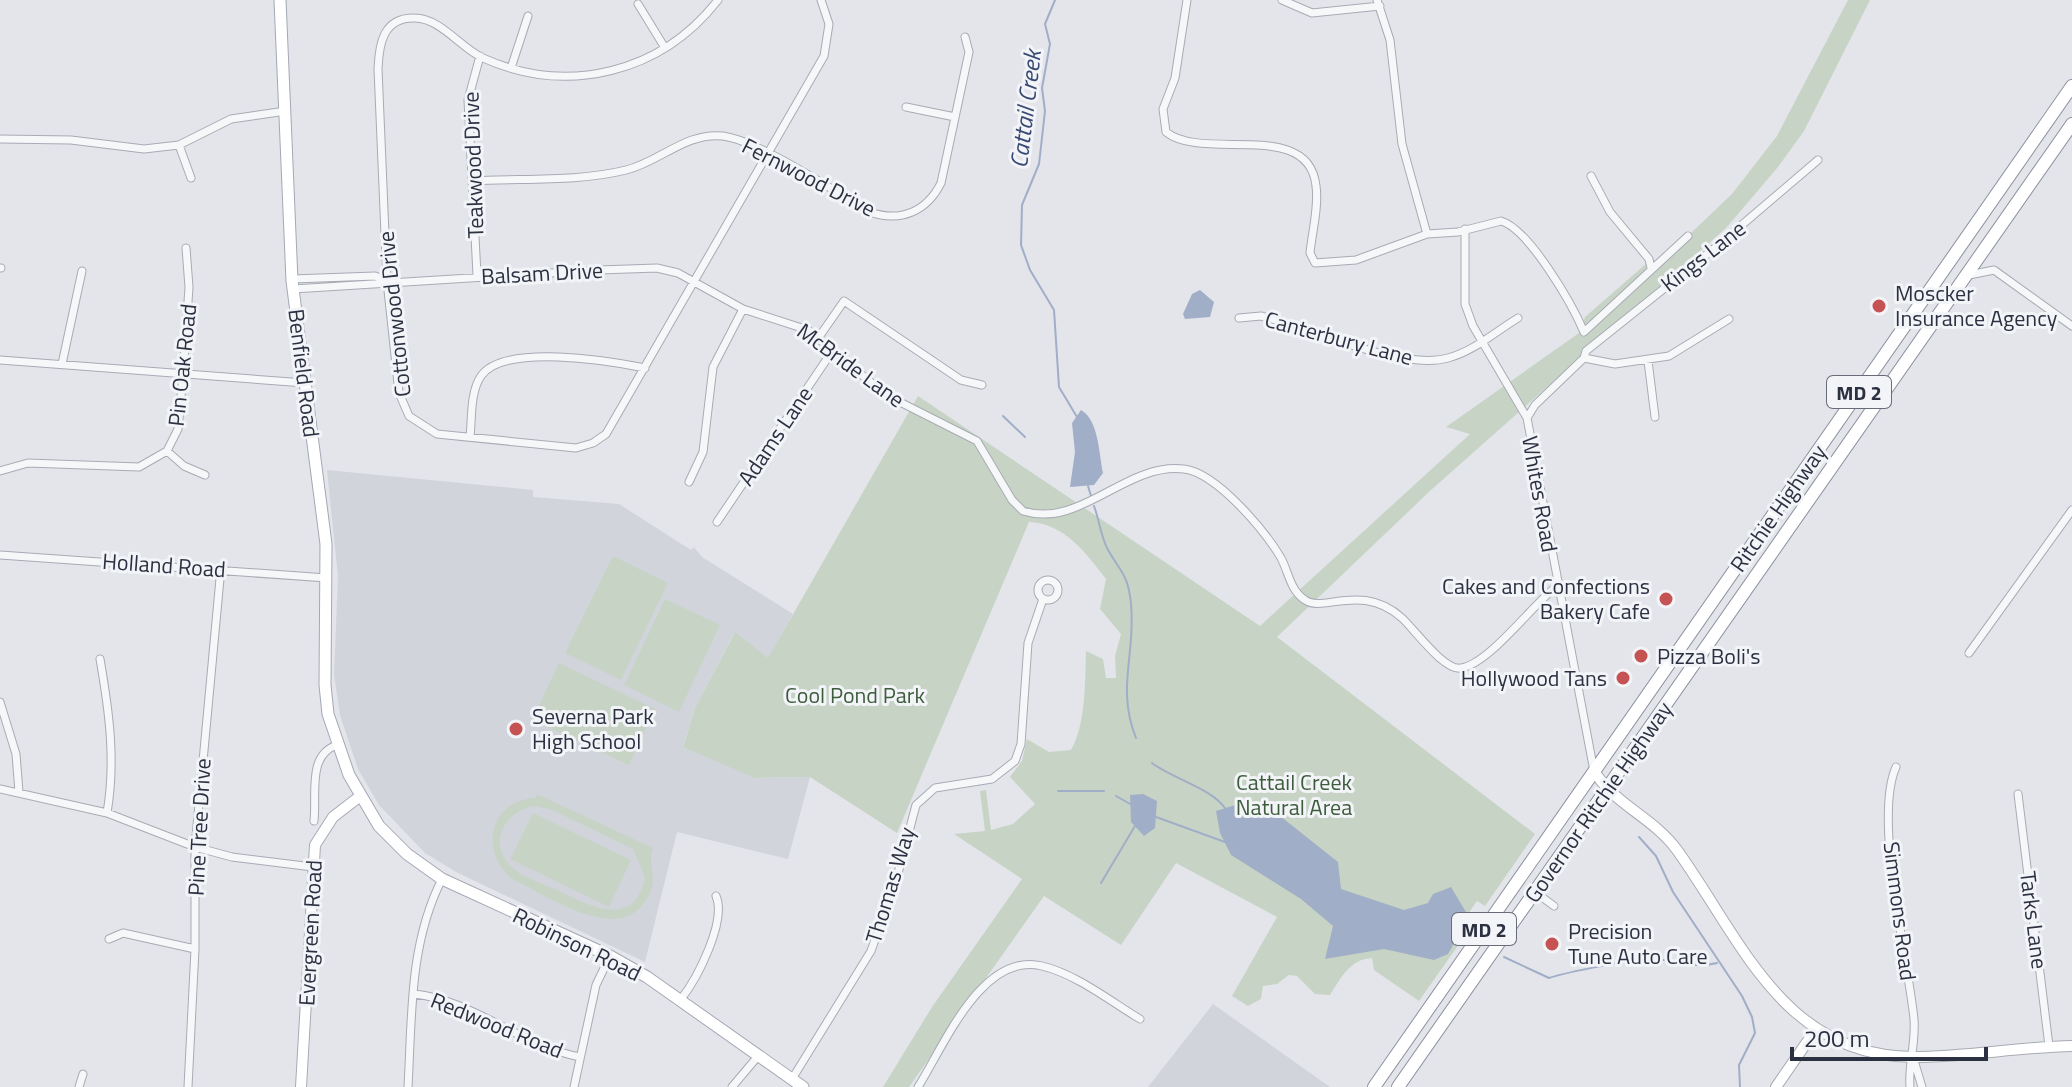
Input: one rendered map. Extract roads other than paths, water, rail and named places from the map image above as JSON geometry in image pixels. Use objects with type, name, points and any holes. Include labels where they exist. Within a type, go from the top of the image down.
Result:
[{"type":"highway","name":"Ritchie Highway","points":[[1594,771],[2072,86]]},
{"type":"highway","name":"Governor Ritchie Highway","points":[[1398,1087],[2072,124]]},
{"type":"highway","points":[[1907,322],[1925,335]]},
{"type":"highway","name":"Governor Ritchie Highway","points":[[1374,1087],[1594,771]]},
{"type":"main road","name":"Benfield Road","points":[[280,0],[293,284],[327,578],[325,685],[337,745],[359,797]]},
{"type":"main road","points":[[1594,771],[1606,790],[1666,836],[1761,978],[1816,1029],[1857,1048],[1913,1057],[2072,1046]]},
{"type":"main road","name":"Robinson Road","points":[[359,797],[393,840],[442,879],[610,956],[681,999],[803,1087]]},
{"type":"main road","name":"Evergreen Road","points":[[301,1087],[315,845],[324,829],[359,797]]},
{"type":"main road","points":[[1776,1087],[1816,1029]]},
{"type":"street","name":"Cottonwood Drive","points":[[718,0],[703,19],[665,48],[636,65],[601,74],[542,74],[511,68],[480,56],[422,19],[399,20],[381,37],[378,69],[387,281],[399,393],[405,411],[429,431],[576,448],[593,443],[606,434],[824,56],[829,24],[821,0]]},
{"type":"street","points":[[1187,0],[1175,78],[1163,109],[1166,132],[1190,142],[1280,146],[1300,158],[1312,171],[1316,185],[1310,253],[1315,263],[1356,260],[1427,234],[1465,229],[1492,221],[1513,227],[1572,304],[1584,332],[1688,236]]},
{"type":"street","points":[[1282,0],[1312,13],[1378,3],[1390,40],[1402,144],[1427,234]]},
{"type":"street","points":[[638,4],[665,48]]},
{"type":"street","points":[[511,68],[528,16]]},
{"type":"street","name":"Fernwood Drive","points":[[472,181],[613,173],[644,165],[685,142],[708,136],[732,138],[769,155],[870,212],[899,217],[920,209],[938,189],[969,52],[965,37]]},
{"type":"street","name":"Teakwood Drive","points":[[477,275],[468,100],[480,56]]},
{"type":"street","points":[[906,107],[955,117]]},
{"type":"street","points":[[0,139],[71,140],[144,149],[179,145],[231,119],[287,111]]},
{"type":"street","points":[[179,145],[191,178]]},
{"type":"street","name":"Kings Lane","points":[[1527,418],[1535,405],[1585,354],[1818,160]]},
{"type":"street","points":[[1591,176],[1610,212],[1644,253],[1651,268]]},
{"type":"street","name":"Whites Road","points":[[1465,229],[1465,304],[1482,342],[1527,418],[1594,771]]},
{"type":"street","name":"Pin Oak Road","points":[[0,471],[28,463],[139,467],[167,451],[178,429],[189,287],[186,248]]},
{"type":"street","name":"Balsam Drive","points":[[293,284],[376,285],[387,281],[477,275],[657,268],[678,273],[695,282]]},
{"type":"street","points":[[1962,279],[1979,270],[1994,270],[2072,326]]},
{"type":"street","points":[[62,364],[82,271]]},
{"type":"street","name":"McBride Lane","points":[[695,282],[743,309],[787,320],[819,337],[864,380],[886,395],[977,441],[1012,500],[1023,511],[1051,513],[1092,501],[1130,479],[1183,469],[1192,471],[1216,484],[1235,502],[1279,555],[1292,585],[1303,599],[1312,603],[1348,598],[1375,601],[1404,620],[1450,667],[1462,668],[1486,654],[1537,601],[1557,586]]},
{"type":"street","points":[[819,337],[844,301],[961,380],[982,385]]},
{"type":"street","points":[[689,482],[703,452],[713,367],[743,309]]},
{"type":"street","name":"Canterbury Lane","points":[[1239,318],[1261,316],[1410,360],[1450,357],[1482,342],[1518,318]]},
{"type":"street","points":[[1585,354],[1615,364],[1648,361],[1689,347],[1729,319]]},
{"type":"street","name":"Adams Lane","points":[[717,522],[833,350]]},
{"type":"street","points":[[470,437],[480,377],[489,368],[509,358],[608,360],[645,368]]},
{"type":"street","points":[[0,360],[305,383]]},
{"type":"street","points":[[1648,361],[1655,417]]},
{"type":"street","points":[[167,451],[184,466],[205,475]]},
{"type":"street","points":[[1969,653],[2072,510]]},
{"type":"street","name":"Holland Road","points":[[0,555],[221,568],[327,578]]},
{"type":"street","name":"Pine Tree Drive","points":[[188,1087],[195,949],[195,847],[221,568]]},
{"type":"street","name":"Thomas Way","points":[[792,1079],[871,951],[897,877],[916,805],[935,788],[992,779],[1015,761],[1021,744],[1030,634],[1043,599]]},
{"type":"street","points":[[100,659],[111,724],[112,765],[107,813]]},
{"type":"street","points":[[0,702],[16,754],[19,792]]},
{"type":"street","points":[[314,821],[318,758],[324,750],[337,745]]},
{"type":"street","name":"Simmons Road","points":[[1896,767],[1889,781],[1890,842],[1915,1024],[1913,1057]]},
{"type":"street","points":[[0,789],[107,813],[195,847],[257,863],[313,867]]},
{"type":"street","name":"Tarks Lane","points":[[2018,794],[2049,1046]]},
{"type":"street","points":[[408,1087],[420,931],[442,879]]},
{"type":"street","points":[[1535,892],[1554,906]]},
{"type":"street","points":[[681,999],[695,980],[707,951],[720,912],[716,896]]},
{"type":"street","points":[[109,939],[123,933],[195,949]]},
{"type":"street","points":[[574,1087],[596,985],[610,956]]},
{"type":"street","points":[[918,1087],[980,988],[989,979],[1011,967],[1035,964],[1052,969],[1140,1019]]},
{"type":"street","name":"Redwood Road","points":[[414,994],[444,1000],[557,1052],[580,1057]]},
{"type":"street","points":[[732,1087],[759,1055]]},
{"type":"street","points":[[1910,1087],[1913,1057]]},
{"type":"street","points":[[1913,1057],[1922,1087]]},
{"type":"street","points":[[79,1087],[83,1074]]},
{"type":"water","points":[[1200,290],[1214,302],[1210,317],[1185,319],[1183,314],[1192,294]]},
{"type":"water","points":[[1081,410],[1095,430],[1103,473],[1094,485],[1070,487],[1075,452],[1072,423]]},
{"type":"water","points":[[1143,794],[1157,801],[1155,828],[1144,836],[1131,822],[1130,795]]},
{"type":"water","points":[[1248,801],[1270,808],[1338,862],[1341,889],[1404,910],[1428,903],[1433,894],[1451,887],[1469,917],[1448,954],[1434,960],[1384,949],[1325,959],[1333,926],[1301,899],[1231,855],[1220,833],[1216,811]]},
{"type":"waterway","name":"Cattail Creek","points":[[1055,0],[1045,24],[1050,44],[1042,88],[1045,111],[1039,164],[1022,205],[1021,245],[1030,270],[1054,310],[1059,387],[1077,417]]},
{"type":"waterway","points":[[1003,416],[1025,437]]},
{"type":"waterway","name":"Cattail Creek","points":[[1088,486],[1091,496]]},
{"type":"waterway","name":"Cattail Creek","points":[[1094,506],[1105,543],[1126,579],[1130,594],[1132,622],[1127,703],[1136,738]]},
{"type":"waterway","name":"Cattail Creek","points":[[1152,763],[1211,795],[1225,808]]},
{"type":"waterway","name":"Cattail Creek","points":[[1058,791],[1104,791]]},
{"type":"waterway","name":"Cattail Creek","points":[[1116,796],[1132,805]]},
{"type":"waterway","name":"Cattail Creek","points":[[1156,817],[1225,842]]},
{"type":"waterway","points":[[1101,883],[1135,826]]},
{"type":"waterway","points":[[1639,837],[1656,856],[1673,892],[1742,996],[1752,1017],[1755,1033],[1739,1065],[1740,1087]]},
{"type":"waterway","name":"Cattail Creek","points":[[1452,939],[1462,943]]},
{"type":"waterway","name":"Cattail Creek","points":[[1504,957],[1549,978],[1646,959],[1693,965],[1717,963]]},
{"type":"place","name":"Moscker Insurance Agency","points":[[1879,306]]},
{"type":"place","name":"Cakes and Confections Bakery Cafe","points":[[1666,599]]},
{"type":"place","name":"Pizza Boli's","points":[[1641,656]]},
{"type":"place","name":"Hollywood Tans","points":[[1623,678]]},
{"type":"place","name":"Severna Park High School","points":[[516,729]]},
{"type":"place","name":"Precision Tune Auto Care","points":[[1552,944]]},
{"type":"park label","name":"Cool Pond Park","points":[[855,695]]},
{"type":"park label","name":"Cattail Creek Natural Area","points":[[1294,794]]}]
